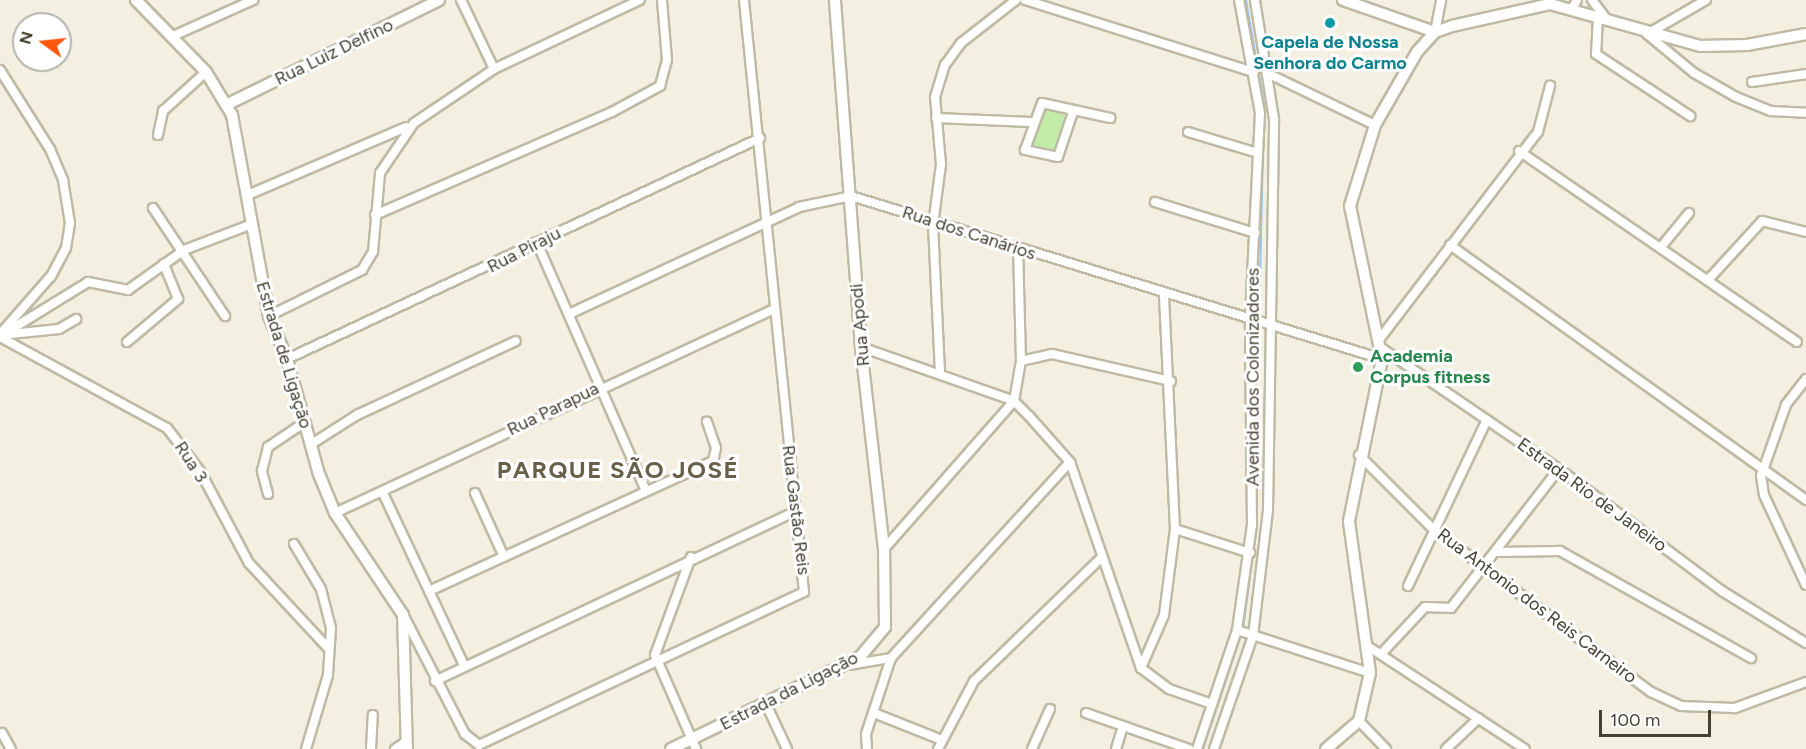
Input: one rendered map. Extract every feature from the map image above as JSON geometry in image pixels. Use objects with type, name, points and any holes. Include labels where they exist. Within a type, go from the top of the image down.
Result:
[{"type":"street","name":"Estrada de Ligação","points":[[136,0],[206,72],[228,104],[250,194],[252,224],[268,316],[287,359],[310,445],[335,513],[403,615],[435,681],[471,742],[491,742]]},
{"type":"street","points":[[173,36],[253,0]]},
{"type":"street","name":"Rua Luiz Delfino","points":[[228,104],[440,0]]},
{"type":"street","points":[[461,0],[494,69]]},
{"type":"street","points":[[250,194],[414,123],[494,69],[640,0]]},
{"type":"street","points":[[375,214],[612,112],[660,86],[667,60],[662,0]]},
{"type":"street","name":"Rua Gastão Reis","points":[[491,742],[801,597],[806,581],[772,310],[760,138],[744,0]]},
{"type":"street","name":"Rua Apodi","points":[[835,0],[861,347],[884,549],[887,618],[873,646]]},
{"type":"street","points":[[940,373],[933,225],[941,186],[936,118],[937,87],[952,54],[1016,0]]},
{"type":"street","points":[[1025,0],[1254,72]]},
{"type":"street","name":"Avenida dos Colonizadores","points":[[1214,749],[1215,722],[1212,704],[1245,633],[1250,553],[1258,153],[1254,72],[1239,0]]},
{"type":"street","name":"Avenida dos Colonizadores","points":[[1197,749],[1215,722],[1245,633],[1268,510],[1270,75],[1255,0]]},
{"type":"street","points":[[1343,0],[1435,32],[1539,4],[1574,5],[1603,19],[1647,34],[1711,47],[1806,34]]},
{"type":"street","points":[[1326,749],[1359,721],[1370,673],[1369,647],[1349,521],[1359,455],[1382,359],[1350,222],[1353,192],[1375,125],[1435,32],[1441,0]]},
{"type":"street","points":[[1592,0],[1603,19],[1596,54],[1690,116]]},
{"type":"street","points":[[1647,34],[1706,0]]},
{"type":"street","points":[[1647,34],[1694,74],[1736,97],[1771,111],[1806,113]]},
{"type":"street","points":[[0,70],[50,149],[63,180],[70,223],[66,248],[51,276],[1,336]]},
{"type":"street","points":[[158,135],[163,111],[206,72]]},
{"type":"street","points":[[1752,82],[1806,74]]},
{"type":"street","points":[[1270,75],[1375,125]]},
{"type":"street","points":[[1379,344],[1519,151],[1542,125],[1550,86]]},
{"type":"street","points":[[1073,112],[1056,158],[1025,150],[1032,123],[1042,103],[1073,112],[1110,118]]},
{"type":"street","points":[[936,118],[1032,123]]},
{"type":"street","points":[[268,316],[362,270],[373,252],[375,214],[385,159],[414,123]]},
{"type":"street","points":[[1188,132],[1258,153]]},
{"type":"street","name":"Rua Piraju","points":[[287,359],[538,245],[760,138]]},
{"type":"street","points":[[1519,151],[1797,342]]},
{"type":"street","name":"Rua dos Canários","points":[[569,314],[820,199],[851,196],[933,225],[1253,318],[1382,359]]},
{"type":"street","points":[[1155,202],[1255,233]]},
{"type":"street","points":[[153,208],[184,250],[225,316]]},
{"type":"street","points":[[1661,247],[1689,213]]},
{"type":"street","points":[[1708,280],[1761,221],[1806,232]]},
{"type":"street","points":[[1,336],[93,280],[131,288],[184,250],[252,224]]},
{"type":"street","points":[[538,245],[603,386],[645,489]]},
{"type":"street","points":[[1450,245],[1806,500]]},
{"type":"street","points":[[884,549],[1014,401],[1021,361],[1018,249]]},
{"type":"street","points":[[128,342],[178,299],[164,264]]},
{"type":"street","points":[[1141,669],[1164,615],[1175,529],[1171,381],[1164,292]]},
{"type":"street","name":"Rua Parapua","points":[[335,513],[603,386],[772,310]]},
{"type":"street","points":[[1,336],[59,329],[76,319]]},
{"type":"street","name":"Rua 3","points":[[1,336],[167,428],[200,471],[249,563],[328,648]]},
{"type":"street","points":[[310,445],[357,415],[516,341]]},
{"type":"street","name":"Estrada Rio de Janeiro","points":[[1379,344],[1559,469],[1722,591],[1806,642]]},
{"type":"street","points":[[861,347],[1014,401],[1070,462],[1101,558],[1141,669],[1169,689],[1212,704]]},
{"type":"street","points":[[1021,361],[1052,354],[1171,381]]},
{"type":"street","points":[[1806,379],[1786,405],[1763,468],[1764,495],[1806,585]]},
{"type":"street","points":[[1408,586],[1433,529],[1487,420]]},
{"type":"street","points":[[268,494],[262,471],[268,447],[304,422]]},
{"type":"street","points":[[429,591],[645,489],[713,461],[716,448],[707,422]]},
{"type":"street","name":"Rua Antonio dos Reis Carneiro","points":[[1359,455],[1433,529],[1484,570],[1651,692],[1682,706],[1735,708],[1806,682]]},
{"type":"street","points":[[867,749],[874,713],[891,658],[1070,462]]},
{"type":"street","points":[[1381,654],[1425,607],[1451,608],[1498,552],[1559,469]]},
{"type":"street","points":[[382,491],[464,665]]},
{"type":"street","points":[[475,494],[504,557]]},
{"type":"street","points":[[435,681],[691,557],[796,511]]},
{"type":"street","points":[[1175,529],[1250,553]]},
{"type":"street","points":[[294,544],[328,606],[328,675],[306,749]]},
{"type":"street","points":[[1498,552],[1560,551],[1750,658]]},
{"type":"street","points":[[691,557],[658,638],[658,664],[694,744]]},
{"type":"street","points":[[874,713],[940,745],[974,681],[1101,558]]},
{"type":"street","points":[[395,749],[407,745],[403,615]]},
{"type":"street","points":[[1245,633],[1370,673]]},
{"type":"street","name":"Estrada da Ligação","points":[[671,749],[694,744],[766,704],[845,665],[873,646]]},
{"type":"street","points":[[1369,647],[1524,749]]},
{"type":"street","points":[[845,665],[891,658]]},
{"type":"street","points":[[766,704],[787,749]]},
{"type":"street","points":[[1032,749],[1050,709]]},
{"type":"street","points":[[1086,713],[1122,729],[1189,749]]},
{"type":"street","points":[[371,749],[373,715]]},
{"type":"street","points":[[1446,749],[1479,718]]},
{"type":"street","points":[[1359,721],[1386,749]]},
{"type":"street","points":[[1116,749],[1122,729]]},
{"type":"street","points":[[2,733],[11,749]]},
{"type":"green space","points":[[1039,106],[1065,113],[1054,154],[1028,147]]},
{"type":"waterway","points":[[1246,0],[1264,104],[1259,319]]},
{"type":"waterway","points":[[1254,376],[1259,325]]},
{"type":"waterway","points":[[1243,629],[1257,522],[1255,429]]},
{"type":"waterway","points":[[1203,749],[1241,635]]},
{"type":"place","name":"Capela de Nossa Senhora do Carmo","points":[[1330,23]]},
{"type":"place","name":"Academia Corpus fitness","points":[[1358,367]]},
{"type":"district","name":"PARQUE SÃO JOSÉ","points":[[618,470]]}]
